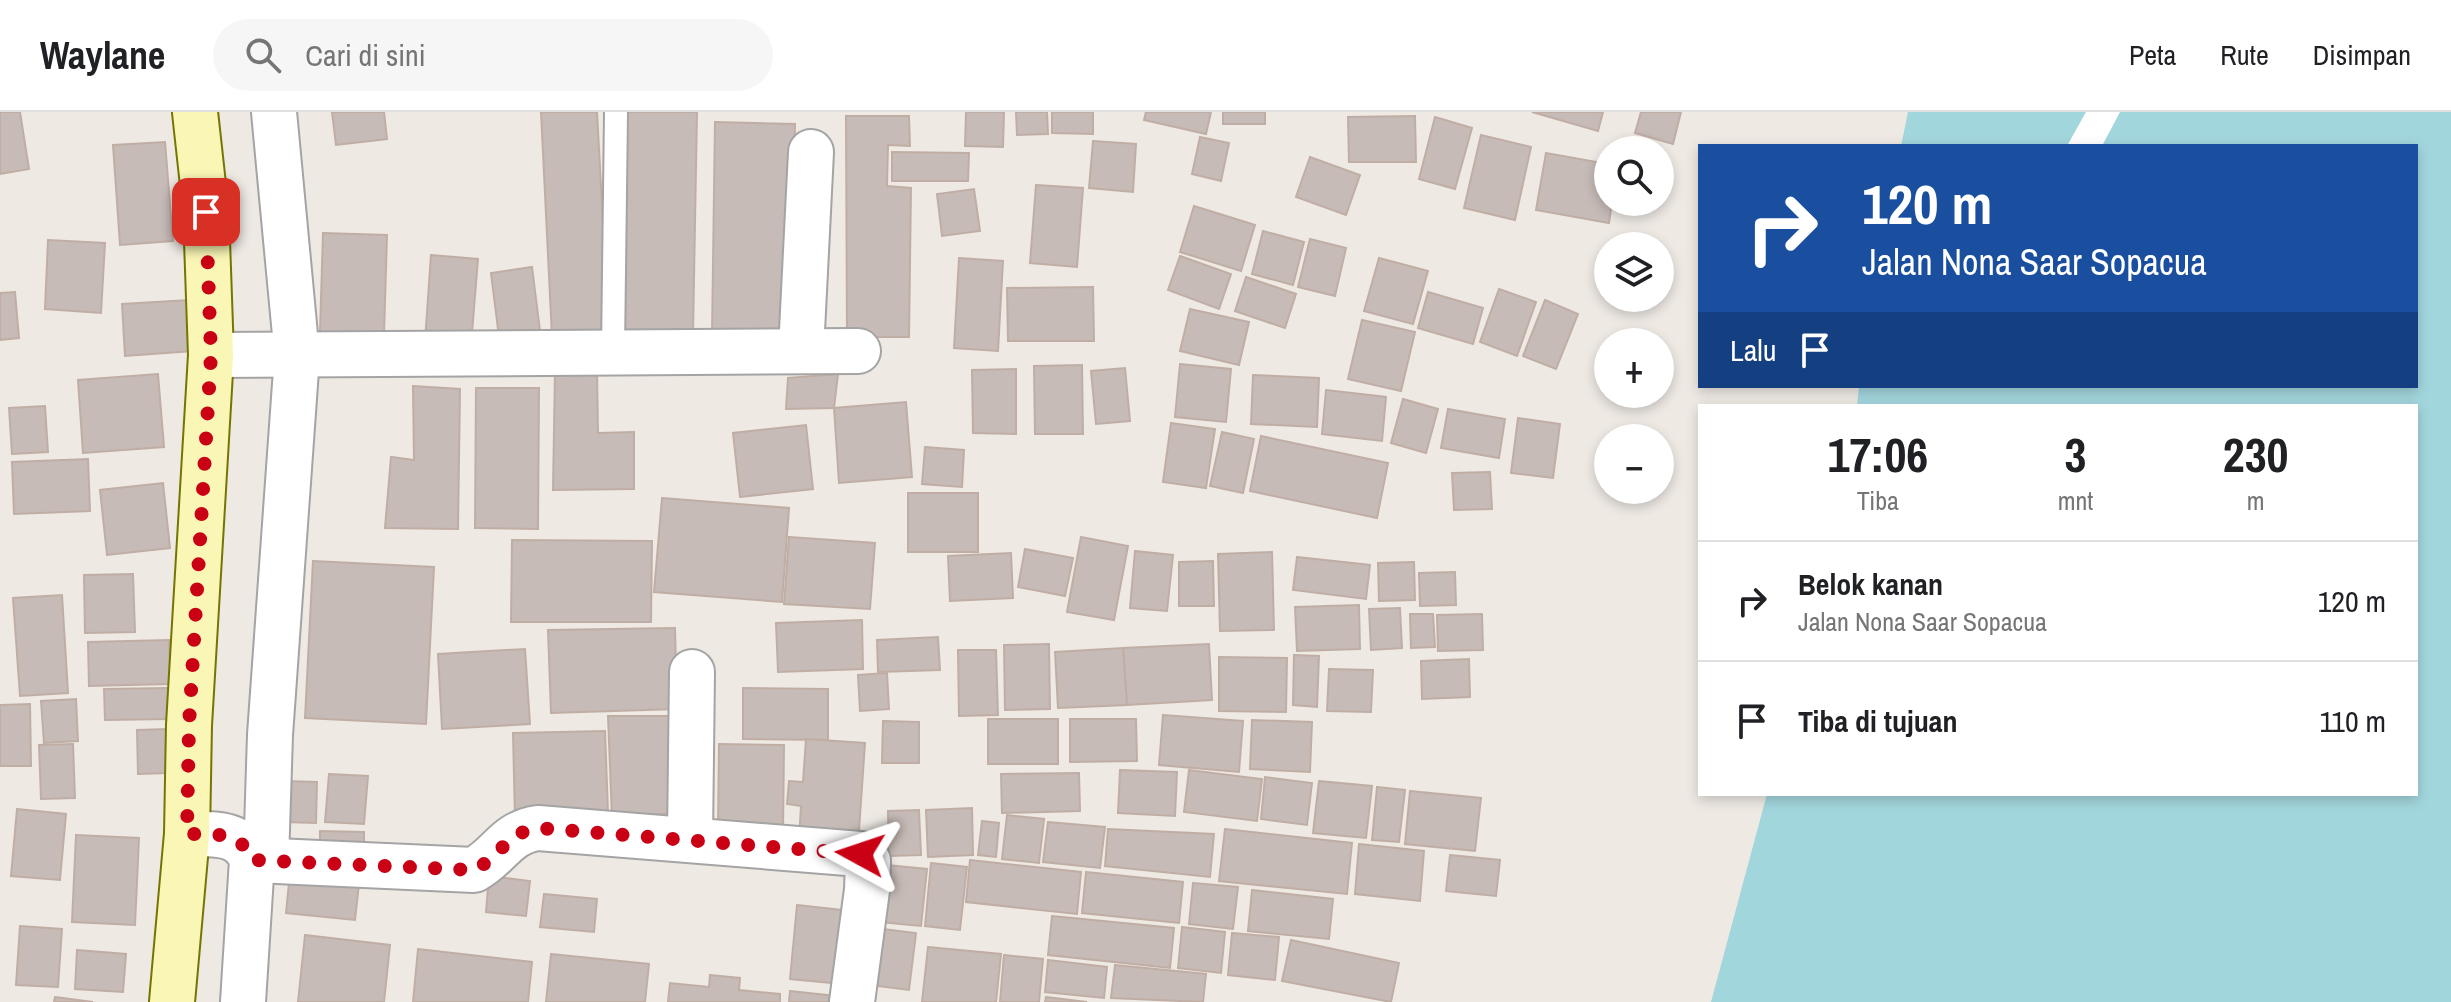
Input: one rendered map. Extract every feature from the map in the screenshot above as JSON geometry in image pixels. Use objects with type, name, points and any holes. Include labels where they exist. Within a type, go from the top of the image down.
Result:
[{"type":"main road","points":[[172,1002],[187,834],[189,725],[211,355],[206,212],[195,112]]},
{"type":"street","points":[[243,1002],[270,735],[297,356],[274,112]]},
{"type":"street","points":[[801,351],[811,152]]},
{"type":"street","points":[[211,355],[858,351]]},
{"type":"street","points":[[690,838],[692,672]]},
{"type":"street","points":[[187,834],[234,838],[259,860],[474,870],[487,863],[512,836],[538,828],[690,838],[865,857],[867,890],[852,1002]]},
{"type":"lane","points":[[613,351],[616,113]]},
{"type":"water","points":[[1908,112],[2451,112],[2451,1002],[1711,1002],[1766,796],[2418,796],[2418,404],[1857,404],[1859,388],[2418,388],[2418,144],[1901,144]]},
{"type":"pier","points":[[2086,112],[2120,112],[2103,144],[2068,144]]},
{"type":"building","points":[[0,112],[20,112],[29,169],[0,174]]},
{"type":"building","points":[[332,112],[384,112],[387,139],[336,145]]},
{"type":"building","points":[[541,112],[597,112],[609,334],[552,337]]},
{"type":"building","points":[[627,112],[697,112],[693,333],[623,331]]},
{"type":"building","points":[[966,112],[1004,112],[1003,147],[965,146]]},
{"type":"building","points":[[1016,112],[1047,112],[1048,134],[1017,135]]},
{"type":"building","points":[[1052,112],[1093,112],[1093,134],[1052,133]]},
{"type":"building","points":[[1146,112],[1211,112],[1206,134],[1144,120]]},
{"type":"building","points":[[1223,112],[1265,112],[1265,124],[1223,124]]},
{"type":"building","points":[[1532,112],[1603,112],[1598,131]]},
{"type":"building","points":[[1641,112],[1681,112],[1674,140],[1674,136],[1635,133]]},
{"type":"building","points":[[846,116],[909,116],[910,146],[888,145],[887,186],[911,188],[909,337],[847,337]]},
{"type":"building","points":[[1415,116],[1416,162],[1349,162],[1348,117]]},
{"type":"building","points":[[1435,117],[1472,128],[1455,189],[1419,179]]},
{"type":"building","points":[[715,122],[795,124],[791,336],[712,335]]},
{"type":"building","points":[[1481,135],[1531,147],[1515,220],[1464,208]]},
{"type":"building","points":[[1200,137],[1229,143],[1221,181],[1192,174]]},
{"type":"building","points":[[1093,141],[1136,144],[1133,192],[1089,188]]},
{"type":"building","points":[[165,142],[173,241],[120,245],[113,145]]},
{"type":"building","points":[[892,152],[969,153],[968,181],[892,181]]},
{"type":"building","points":[[1546,153],[1594,162],[1594,216],[1610,216],[1609,223],[1536,210]]},
{"type":"building","points":[[1310,157],[1360,175],[1346,215],[1296,197]]},
{"type":"building","points":[[1036,185],[1083,188],[1077,267],[1030,263]]},
{"type":"building","points":[[974,189],[980,231],[942,236],[937,194]]},
{"type":"building","points":[[1194,206],[1255,225],[1241,271],[1180,252]]},
{"type":"building","points":[[1263,231],[1304,242],[1293,285],[1252,274]]},
{"type":"building","points":[[323,233],[387,235],[384,334],[320,332]]},
{"type":"building","points":[[1310,239],[1346,248],[1335,296],[1298,287]]},
{"type":"building","points":[[48,240],[105,243],[101,313],[45,309]]},
{"type":"building","points":[[431,255],[478,259],[471,345],[425,341]]},
{"type":"building","points":[[1180,256],[1231,274],[1219,309],[1168,290]]},
{"type":"building","points":[[959,258],[1003,261],[998,351],[954,348]]},
{"type":"building","points":[[1379,258],[1428,271],[1413,324],[1364,311]]},
{"type":"building","points":[[532,267],[541,339],[500,345],[491,273]]},
{"type":"building","points":[[1246,277],[1296,294],[1285,328],[1235,311]]},
{"type":"building","points":[[1093,287],[1094,341],[1008,341],[1007,288]]},
{"type":"building","points":[[1499,289],[1536,302],[1517,356],[1480,342]]},
{"type":"building","points":[[15,292],[19,338],[0,340],[0,293]]},
{"type":"building","points":[[1428,292],[1483,308],[1473,344],[1418,328]]},
{"type":"building","points":[[189,300],[193,351],[125,356],[122,304]]},
{"type":"building","points":[[1545,300],[1578,314],[1556,369],[1523,356]]},
{"type":"building","points":[[1190,309],[1249,322],[1239,365],[1180,351]]},
{"type":"building","points":[[1362,320],[1415,332],[1401,391],[1348,379]]},
{"type":"building","points":[[1180,364],[1231,369],[1226,422],[1175,417]]},
{"type":"building","points":[[1082,365],[1083,434],[1035,434],[1034,366]]},
{"type":"building","points":[[1125,368],[1130,421],[1096,424],[1091,371]]},
{"type":"building","points":[[1016,369],[1016,434],[973,433],[972,370]]},
{"type":"building","points":[[555,371],[597,372],[598,433],[634,432],[634,489],[553,490]]},
{"type":"building","points":[[158,374],[164,447],[83,453],[78,380]]},
{"type":"building","points":[[838,374],[834,408],[786,409],[788,378]]},
{"type":"building","points":[[1253,375],[1319,378],[1317,427],[1251,424]]},
{"type":"building","points":[[413,386],[460,389],[458,529],[385,528],[391,457],[414,460]]},
{"type":"building","points":[[476,388],[539,388],[538,529],[475,528]]},
{"type":"building","points":[[1326,390],[1386,397],[1382,441],[1322,434]]},
{"type":"building","points":[[1403,399],[1438,409],[1426,453],[1391,443]]},
{"type":"building","points":[[906,402],[912,477],[839,483],[834,408]]},
{"type":"building","points":[[45,406],[48,452],[12,454],[9,408]]},
{"type":"building","points":[[1448,409],[1505,419],[1499,458],[1441,448]]},
{"type":"building","points":[[1518,418],[1560,424],[1553,478],[1511,473]]},
{"type":"building","points":[[1171,423],[1215,429],[1206,488],[1163,482]]},
{"type":"building","points":[[806,425],[813,489],[740,497],[733,433]]},
{"type":"building","points":[[1222,432],[1254,439],[1243,493],[1210,486]]},
{"type":"building","points":[[1261,436],[1388,463],[1377,518],[1250,491]]},
{"type":"building","points":[[925,447],[964,450],[962,487],[922,484]]},
{"type":"building","points":[[88,459],[90,511],[14,514],[12,462]]},
{"type":"building","points":[[1490,472],[1492,509],[1454,510],[1452,473]]},
{"type":"building","points":[[163,483],[170,548],[107,555],[100,490]]},
{"type":"building","points":[[908,493],[978,493],[978,552],[908,552]]},
{"type":"building","points":[[662,498],[789,508],[782,602],[654,592]]},
{"type":"building","points":[[789,537],[875,543],[870,609],[784,604]]},
{"type":"building","points":[[1081,537],[1128,546],[1114,620],[1067,612]]},
{"type":"building","points":[[512,540],[652,541],[651,622],[511,622]]},
{"type":"building","points":[[1025,549],[1073,558],[1065,596],[1018,587]]},
{"type":"building","points":[[1135,551],[1173,555],[1167,611],[1130,608]]},
{"type":"building","points":[[1272,552],[1274,630],[1220,631],[1218,554]]},
{"type":"building","points":[[1011,553],[1013,598],[950,601],[948,556]]},
{"type":"building","points":[[1297,557],[1370,565],[1366,599],[1293,590]]},
{"type":"building","points":[[313,561],[434,567],[426,724],[305,718]]},
{"type":"building","points":[[1213,561],[1214,606],[1179,606],[1179,562]]},
{"type":"building","points":[[1414,562],[1415,600],[1379,601],[1378,563]]},
{"type":"building","points":[[1455,572],[1456,605],[1420,606],[1419,573]]},
{"type":"building","points":[[133,574],[135,632],[85,633],[84,575]]},
{"type":"building","points":[[62,595],[68,693],[20,696],[13,598]]},
{"type":"building","points":[[1359,605],[1360,649],[1297,651],[1295,607]]},
{"type":"building","points":[[1400,608],[1402,648],[1371,650],[1369,609]]},
{"type":"building","points":[[1410,614],[1433,614],[1435,647],[1411,648]]},
{"type":"building","points":[[1482,614],[1483,650],[1438,651],[1437,615]]},
{"type":"building","points":[[862,620],[863,669],[778,672],[776,623]]},
{"type":"building","points":[[675,628],[677,709],[551,713],[548,630]]},
{"type":"building","points":[[938,637],[940,670],[878,672],[877,640]]},
{"type":"building","points":[[169,640],[170,684],[89,686],[88,642]]},
{"type":"building","points":[[1049,644],[1050,709],[1005,710],[1004,645]]},
{"type":"building","points":[[1209,644],[1212,700],[1127,705],[1123,648]]},
{"type":"building","points":[[1123,648],[1127,705],[1058,708],[1055,652]]},
{"type":"building","points":[[525,649],[530,724],[442,729],[438,654]]},
{"type":"building","points":[[958,650],[996,650],[998,715],[959,716]]},
{"type":"building","points":[[1294,655],[1319,656],[1317,707],[1293,705]]},
{"type":"building","points":[[1219,657],[1287,658],[1286,712],[1219,711]]},
{"type":"building","points":[[1469,659],[1470,697],[1422,699],[1421,661]]},
{"type":"building","points":[[1329,669],[1373,670],[1371,712],[1327,711]]},
{"type":"building","points":[[887,673],[889,709],[860,711],[858,675]]},
{"type":"building","points":[[169,688],[171,719],[105,720],[104,689]]},
{"type":"building","points":[[743,688],[828,689],[828,740],[743,739]]},
{"type":"building","points":[[76,699],[78,741],[44,743],[41,701]]},
{"type":"building","points":[[30,704],[31,766],[0,766],[0,705]]},
{"type":"building","points":[[1163,715],[1243,721],[1239,772],[1159,765]]},
{"type":"building","points":[[608,716],[676,716],[678,813],[612,817]]},
{"type":"building","points":[[988,719],[1058,719],[1058,764],[988,764]]},
{"type":"building","points":[[1070,719],[1136,719],[1137,761],[1070,762]]},
{"type":"building","points":[[1252,720],[1312,722],[1310,772],[1250,769]]},
{"type":"building","points":[[883,721],[919,722],[919,763],[882,763]]},
{"type":"building","points":[[168,729],[169,773],[138,774],[137,730]]},
{"type":"building","points":[[605,731],[608,814],[515,817],[513,733]]},
{"type":"building","points":[[806,739],[865,743],[858,845],[799,840],[801,806],[787,804],[789,781],[803,782]]},
{"type":"building","points":[[73,744],[75,798],[41,799],[39,745]]},
{"type":"building","points":[[719,744],[784,745],[783,832],[718,831]]},
{"type":"building","points":[[1120,770],[1177,772],[1175,816],[1118,813]]},
{"type":"building","points":[[1189,770],[1262,779],[1257,821],[1184,812]]},
{"type":"building","points":[[1079,773],[1080,811],[1002,813],[1001,774]]},
{"type":"building","points":[[329,774],[368,776],[364,824],[325,822]]},
{"type":"building","points":[[1265,777],[1312,783],[1307,825],[1261,819]]},
{"type":"building","points":[[284,781],[317,782],[316,823],[284,822]]},
{"type":"building","points":[[1319,781],[1372,786],[1366,838],[1313,833]]},
{"type":"building","points":[[1377,787],[1405,790],[1399,842],[1372,840]]},
{"type":"building","points":[[1410,791],[1481,798],[1475,851],[1405,844]]},
{"type":"building","points":[[972,808],[973,855],[928,857],[926,810]]},
{"type":"building","points":[[17,809],[66,814],[60,880],[11,876]]},
{"type":"building","points":[[919,810],[921,855],[889,856],[888,811]]},
{"type":"building","points":[[1007,815],[1044,819],[1039,863],[1002,859]]},
{"type":"building","points":[[982,821],[999,823],[996,857],[978,855]]},
{"type":"building","points":[[1048,822],[1105,827],[1100,868],[1043,862]]},
{"type":"building","points":[[1108,829],[1214,834],[1210,877],[1105,866]]},
{"type":"building","points":[[1225,829],[1352,843],[1347,894],[1219,881]]},
{"type":"building","points":[[320,831],[364,832],[364,850],[320,849]]},
{"type":"building","points":[[76,835],[139,838],[135,925],[72,922]]},
{"type":"building","points":[[1359,844],[1424,851],[1420,901],[1355,894]]},
{"type":"building","points":[[1450,855],[1500,860],[1496,896],[1446,891]]},
{"type":"building","points":[[970,860],[1081,872],[1077,914],[966,902]]},
{"type":"building","points":[[931,863],[967,867],[960,930],[925,926]]},
{"type":"building","points":[[876,864],[927,869],[921,926],[870,921]]},
{"type":"building","points":[[1086,872],[1183,882],[1179,923],[1082,913]]},
{"type":"building","points":[[489,876],[530,881],[526,916],[486,912]]},
{"type":"building","points":[[316,880],[359,884],[355,920],[286,913],[289,883],[315,886]]},
{"type":"building","points":[[1193,883],[1238,887],[1233,929],[1189,924]]},
{"type":"building","points":[[1252,890],[1333,899],[1329,939],[1248,931]]},
{"type":"building","points":[[544,894],[597,899],[594,932],[540,927]]},
{"type":"building","points":[[797,905],[860,912],[852,985],[790,979]]},
{"type":"building","points":[[1052,916],[1174,928],[1170,968],[1048,955]]},
{"type":"building","points":[[20,926],[62,929],[58,987],[16,985]]},
{"type":"building","points":[[867,927],[916,933],[909,990],[861,984]]},
{"type":"building","points":[[1182,927],[1225,932],[1221,973],[1178,968]]},
{"type":"building","points":[[1232,933],[1279,937],[1275,980],[1228,975]]},
{"type":"building","points":[[305,935],[390,945],[384,1002],[298,1002]]},
{"type":"building","points":[[1291,940],[1399,963],[1391,1002],[1282,981]]},
{"type":"building","points":[[928,947],[1001,954],[996,1002],[922,1002]]},
{"type":"building","points":[[418,949],[532,962],[528,1002],[413,1002]]},
{"type":"building","points":[[77,950],[126,954],[123,992],[75,989]]},
{"type":"building","points":[[551,954],[649,964],[645,1002],[546,1002]]},
{"type":"building","points":[[1004,955],[1043,959],[1039,1002],[1000,1002]]},
{"type":"building","points":[[1048,960],[1107,967],[1104,998],[1045,992]]},
{"type":"building","points":[[1115,965],[1206,974],[1203,1002],[1111,998]]},
{"type":"building","points":[[710,975],[740,978],[739,990],[780,994],[780,1002],[668,1002],[670,983],[709,987]]},
{"type":"building","points":[[790,991],[845,997],[844,1002],[789,1002]]},
{"type":"building","points":[[55,997],[93,1002],[54,1002]]},
{"type":"building","points":[[1046,997],[1087,1002],[1045,1002]]},
{"type":"route","points":[[206,212],[211,355],[189,725],[187,834],[218,834],[234,838],[249,850],[252,860],[474,870],[487,863],[512,836],[538,828],[860,854]]}]
